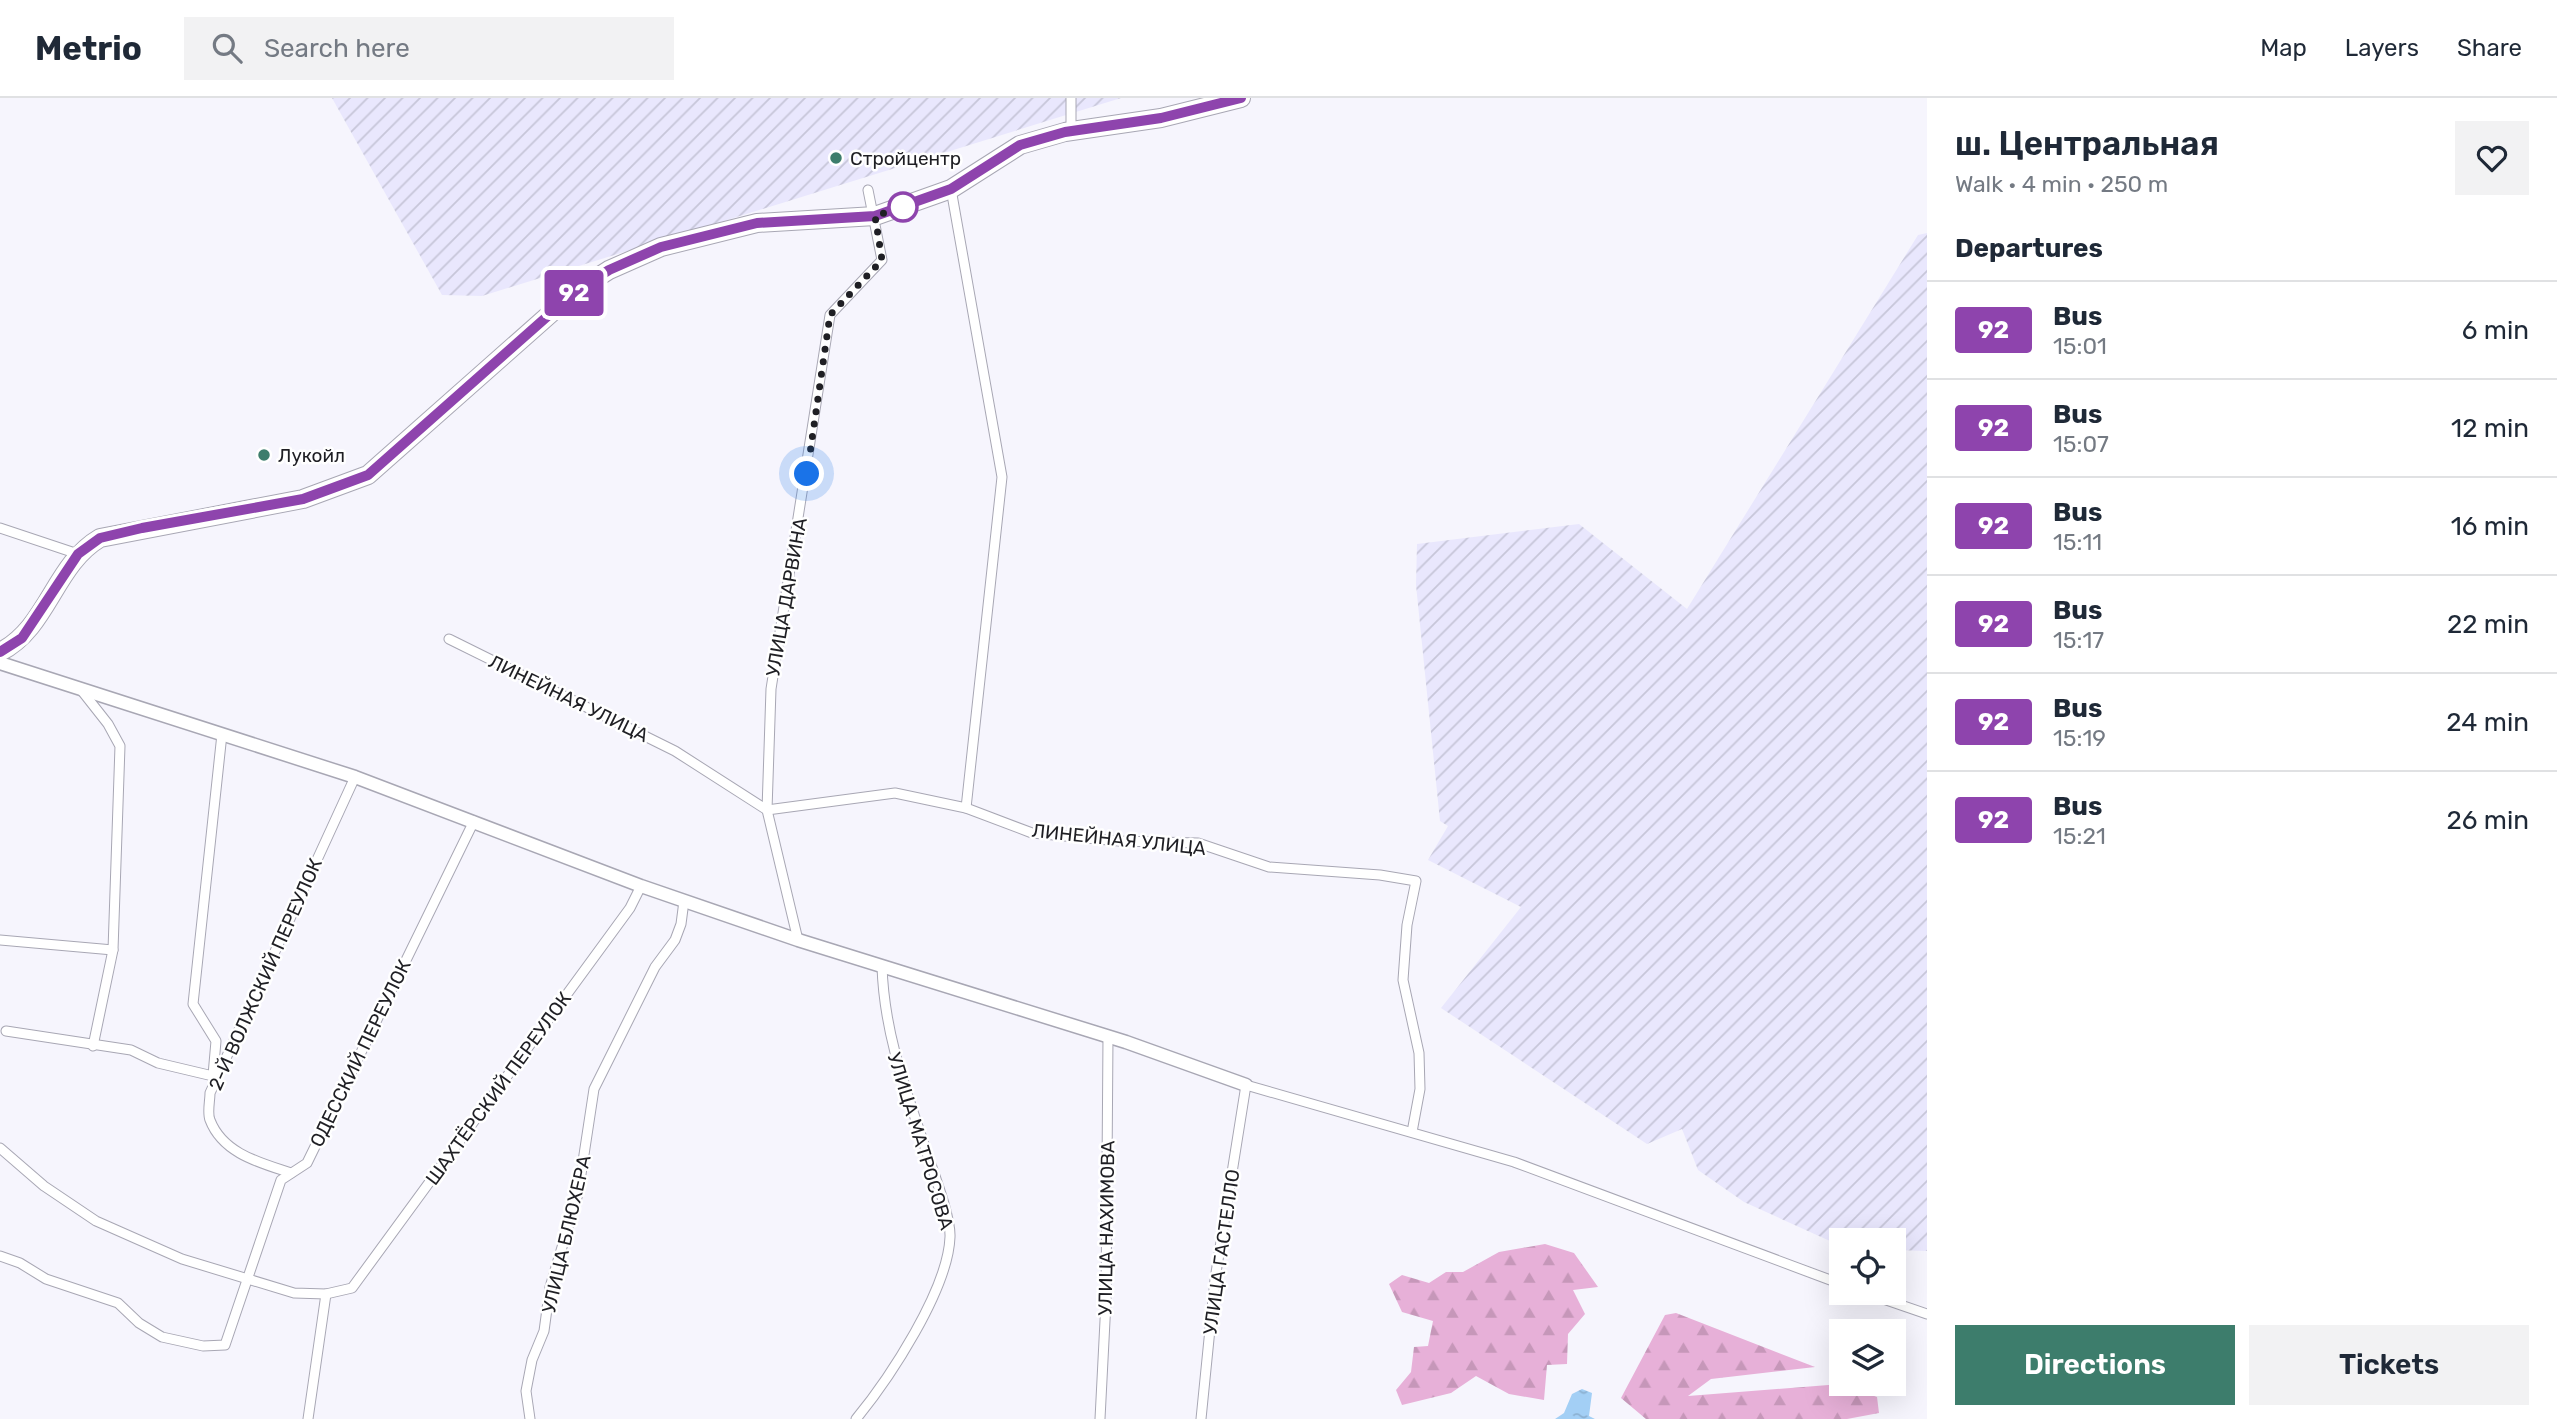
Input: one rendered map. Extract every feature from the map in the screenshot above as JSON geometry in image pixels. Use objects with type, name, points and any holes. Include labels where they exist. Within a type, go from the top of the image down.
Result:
[{"type":"highway","points":[[1,662],[28,631],[78,554],[100,538],[303,499],[368,475],[576,291],[609,270],[661,247],[757,223],[875,216],[951,189],[1020,145],[1071,131],[1161,118],[1241,98]]},
{"type":"street","points":[[1071,131],[1072,98]]},
{"type":"street","points":[[951,189],[1002,477],[966,808]]},
{"type":"street","name":"УЛИЦА ДАРВИНА","points":[[797,940],[767,810],[771,689],[830,315],[882,260],[868,190]]},
{"type":"street","points":[[0,528],[78,554]]},
{"type":"street","name":"ЛИНЕЙНАЯ УЛИЦА","points":[[449,639],[675,751],[767,810],[895,793],[966,808],[1032,833],[1119,841],[1198,843],[1269,867],[1380,875],[1416,881],[1407,925],[1403,980],[1419,1053],[1420,1089],[1412,1132]]},
{"type":"street","points":[[1,662],[355,777],[419,804],[474,821],[641,886],[797,940],[1108,1037],[1246,1086],[1514,1162],[1829,1280]]},
{"type":"street","points":[[81,689],[108,724],[120,746],[113,950],[93,1045]]},
{"type":"street","points":[[6,1031],[131,1050],[158,1063],[215,1076],[216,1041],[193,1004],[222,734]]},
{"type":"street","name":"2-Й ВОЛЖСКИЙ ПЕРЕУЛОК","points":[[291,1173],[247,1158],[223,1140],[209,1119],[210,1093],[215,1076],[355,777]]},
{"type":"street","name":"ОДЕССКИЙ ПЕРЕУЛОК","points":[[0,1256],[20,1263],[46,1279],[118,1303],[139,1323],[162,1337],[202,1346],[225,1345],[281,1180],[307,1163],[474,821]]},
{"type":"street","name":"ШАХТЁРСКИЙ ПЕРЕУЛОК","points":[[326,1294],[352,1288],[630,908],[641,886]]},
{"type":"street","name":"УЛИЦА БЛЮХЕРА","points":[[530,1419],[526,1391],[532,1360],[544,1331],[550,1287],[578,1195],[594,1089],[655,967],[675,940],[681,924],[684,901]]},
{"type":"street","points":[[0,940],[113,950]]},
{"type":"street","name":"УЛИЦА МАТРОСОВА","points":[[856,1419],[885,1384],[937,1287],[950,1236],[937,1181],[888,1033],[882,966]]},
{"type":"street","name":"УЛИЦА НАХИМОВА","points":[[1100,1419],[1105,1301],[1108,1037]]},
{"type":"street","name":"УЛИЦА ГАСТЕЛЛО","points":[[1201,1419],[1215,1279],[1246,1086]]},
{"type":"street","points":[[0,1148],[44,1186],[96,1222],[182,1259],[294,1293],[326,1294],[308,1419]]},
{"type":"street","points":[[1901,1305],[1927,1314]]},
{"type":"shaded area","points":[[332,98],[1121,98],[482,296],[442,295]]},
{"type":"shaded area","points":[[1927,233],[1927,1251],[1906,1250],[1906,1228],[1829,1228],[1829,1241],[1744,1202],[1698,1170],[1682,1129],[1647,1144],[1441,1008],[1521,907],[1428,860],[1448,826],[1440,821],[1416,585],[1417,544],[1579,524],[1687,609],[1918,235]]},
{"type":"green space","points":[[1545,1244],[1574,1253],[1598,1287],[1573,1290],[1585,1314],[1568,1334],[1567,1364],[1547,1365],[1544,1400],[1509,1394],[1476,1376],[1451,1393],[1402,1405],[1396,1390],[1411,1372],[1414,1347],[1428,1346],[1433,1321],[1402,1312],[1389,1284],[1402,1275],[1429,1283],[1446,1272],[1463,1272],[1499,1252]]},
{"type":"green space","points":[[1676,1313],[1815,1367],[1711,1379],[1688,1396],[1829,1385],[1829,1396],[1877,1397],[1879,1413],[1847,1419],[1646,1419],[1621,1398],[1665,1315]]},
{"type":"water","points":[[1582,1389],[1592,1393],[1589,1416],[1595,1419],[1555,1419],[1564,1413],[1572,1394]]},
{"type":"bus line","name":"92","points":[[0,652],[22,638],[34,624],[66,569],[78,554],[100,538],[303,499],[368,475],[576,291],[609,270],[661,247],[757,223],[875,216],[951,189],[1020,145],[1065,132],[1161,118],[1241,98]]},
{"type":"place","name":"Стройцентр","points":[[836,158]]},
{"type":"place","name":"Лукойл","points":[[264,455]]},
{"type":"route","points":[[807,474],[830,315],[882,260],[875,216],[903,207]]}]
